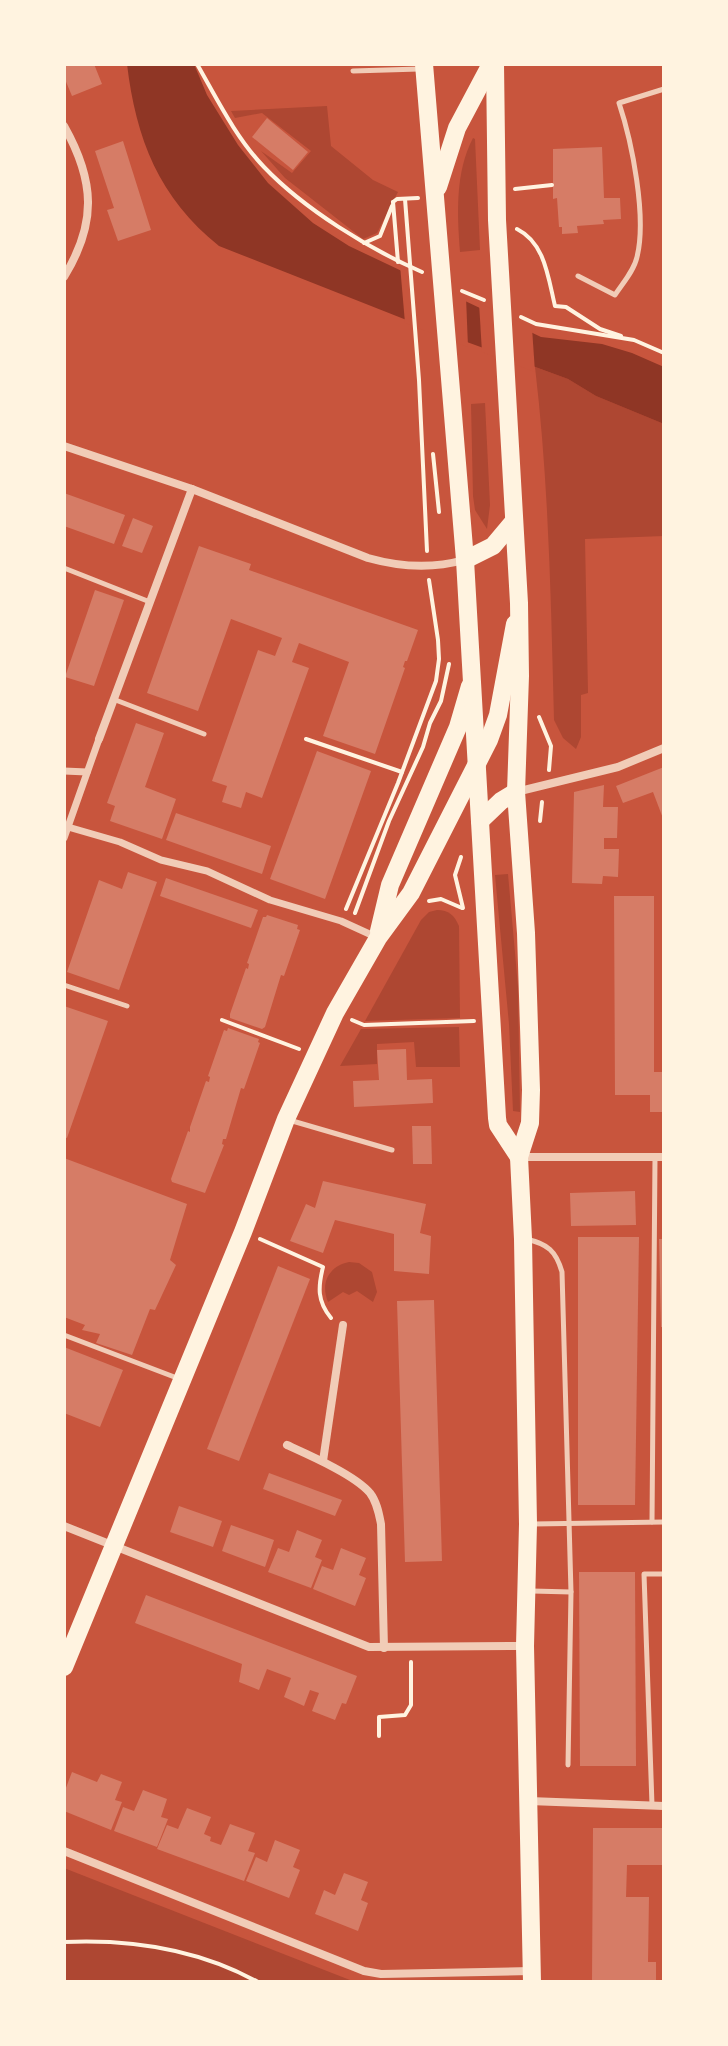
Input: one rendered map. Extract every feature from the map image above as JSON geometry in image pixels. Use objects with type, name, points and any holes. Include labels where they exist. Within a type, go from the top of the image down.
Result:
[{"type":"main road","points":[[434,197],[457,128],[493,64]]},
{"type":"main road","points":[[493,64],[500,266],[519,603],[516,792],[526,933],[531,1090],[530,1123],[519,1157],[528,1524],[525,1646],[532,1976]]},
{"type":"main road","points":[[424,66],[465,560],[498,1125],[519,1157]]},
{"type":"main road","points":[[465,560],[493,546],[514,521]]},
{"type":"main road","points":[[64,1667],[243,1232],[286,1119],[335,1013],[378,938],[411,893],[477,766],[498,715],[519,603]]},
{"type":"main road","points":[[378,938],[390,885],[458,727],[472,675]]},
{"type":"main road","points":[[480,821],[501,801],[516,792]]},
{"type":"street","points":[[64,126],[84,173],[90,203],[87,231],[64,277]]},
{"type":"street","points":[[64,446],[192,489],[391,564],[427,566],[465,560]]},
{"type":"street","points":[[64,838],[192,489]]},
{"type":"street","points":[[516,792],[618,767],[664,748]]},
{"type":"street","points":[[64,771],[87,772]]},
{"type":"street","points":[[68,827],[120,842],[161,860],[207,871],[270,900],[341,921],[378,938]]},
{"type":"street","points":[[519,1157],[660,1157]]},
{"type":"street","points":[[323,1461],[343,1325]]},
{"type":"street","points":[[287,1445],[323,1461],[362,1486],[376,1505],[381,1524],[384,1648]]},
{"type":"street","points":[[64,1526],[355,1643],[384,1648],[525,1646]]},
{"type":"street","points":[[529,1801],[664,1806]]},
{"type":"street","points":[[64,1851],[364,1971],[381,1974],[532,1976]]},
{"type":"lane","points":[[353,71],[424,66]]},
{"type":"lane","points":[[578,276],[615,295],[637,258],[636,176],[631,139],[619,103],[664,89]]},
{"type":"lane","points":[[64,568],[150,602]]},
{"type":"lane","points":[[113,699],[204,734]]},
{"type":"lane","points":[[64,985],[127,1006]]},
{"type":"lane","points":[[286,1119],[392,1150]]},
{"type":"lane","points":[[652,1522],[660,1157]]},
{"type":"lane","points":[[523,1239],[544,1243],[557,1255],[562,1272],[571,1592],[568,1765]]},
{"type":"lane","points":[[64,1335],[182,1380]]},
{"type":"lane","points":[[528,1524],[664,1522]]},
{"type":"lane","points":[[652,1807],[644,1574],[664,1574]]},
{"type":"lane","points":[[526,1591],[571,1592]]},
{"type":"path","points":[[197,64],[231,123],[262,166],[328,220],[364,243],[380,236],[393,202],[405,199],[419,380],[426,546]]},
{"type":"path","points":[[514,189],[552,185]]},
{"type":"path","points":[[393,202],[398,262]]},
{"type":"path","points":[[516,229],[527,234],[540,251],[555,306],[566,307],[600,329],[634,340]]},
{"type":"path","points":[[422,448],[433,454],[440,516]]},
{"type":"path","points":[[341,921],[436,681],[439,659],[432,593]]},
{"type":"path","points":[[350,925],[389,821],[441,701],[449,664]]},
{"type":"path","points":[[306,739],[402,772]]},
{"type":"path","points":[[421,902],[441,899],[463,908],[467,917]]},
{"type":"path","points":[[335,1013],[364,1025],[493,1021]]},
{"type":"path","points":[[222,1020],[316,1055]]},
{"type":"path","points":[[243,1232],[323,1267],[318,1292],[321,1304],[329,1317],[343,1325]]},
{"type":"path","points":[[379,1736],[379,1717],[405,1715],[411,1705],[411,1647]]},
{"type":"path","points":[[64,1942],[129,1943],[168,1948],[211,1960],[258,1982]]},
{"type":"shaded area","points":[[127,64],[194,64],[207,95],[238,145],[268,183],[313,223],[349,246],[541,337],[602,344],[664,367],[664,424],[596,396],[568,379],[219,246],[181,208],[154,165],[137,117]]},
{"type":"shaded area","points":[[327,106],[331,146],[373,180],[398,192],[377,233],[363,239],[285,178],[261,151],[292,173],[311,151],[262,113],[235,118],[231,111]]},
{"type":"shaded area","points":[[473,138],[480,250],[460,252],[460,179]]},
{"type":"shaded area","points":[[535,367],[664,424],[664,536],[585,539],[588,693],[581,695],[581,737],[576,749],[563,738],[554,720],[546,500]]},
{"type":"shaded area","points":[[485,403],[490,505],[487,529],[475,510],[473,496],[471,404]]},
{"type":"shaded area","points":[[508,874],[518,987],[520,1112],[513,1111],[509,1024],[495,875]]},
{"type":"shaded area","points":[[437,910],[451,914],[459,926],[460,1018],[365,1021],[421,920],[429,912]]},
{"type":"shaded area","points":[[459,1027],[460,1067],[416,1067],[414,1042],[377,1044],[377,1064],[340,1066],[361,1029]]},
{"type":"shaded area","points":[[349,1262],[359,1263],[372,1272],[377,1292],[373,1302],[357,1291],[349,1295],[343,1292],[328,1302],[325,1288],[328,1276],[336,1267]]},
{"type":"shaded area","points":[[64,1868],[350,1980],[353,1982],[64,1982]]},
{"type":"pier","points":[[400,265],[466,297],[468,347],[405,323]]},
{"type":"pier","points":[[479,303],[532,328],[535,372],[482,352]]},
{"type":"building","points":[[64,64],[94,64],[102,84],[72,96],[64,77]]},
{"type":"building","points":[[267,118],[308,152],[293,170],[252,137]]},
{"type":"building","points":[[123,141],[151,230],[118,241],[107,210],[114,208],[95,151]]},
{"type":"building","points":[[602,147],[604,198],[620,198],[621,219],[577,226],[578,233],[562,234],[557,198],[553,199],[553,149]]},
{"type":"building","points":[[64,493],[125,515],[114,544],[64,526]]},
{"type":"building","points":[[133,518],[153,526],[142,553],[122,546]]},
{"type":"building","points":[[199,546],[251,564],[249,570],[418,630],[375,754],[323,736],[349,662],[299,643],[292,662],[309,668],[262,798],[246,792],[241,808],[222,802],[227,786],[212,781],[258,650],[275,656],[282,638],[231,619],[198,711],[147,693]]},
{"type":"building","points":[[95,590],[124,600],[94,686],[65,677]]},
{"type":"building","points":[[136,723],[164,733],[145,787],[176,799],[162,839],[110,821],[115,806],[107,803]]},
{"type":"building","points":[[317,751],[371,771],[325,899],[270,879]]},
{"type":"building","points":[[664,767],[664,821],[653,792],[623,803],[616,786]]},
{"type":"building","points":[[604,785],[603,807],[618,807],[617,838],[604,838],[604,849],[619,849],[618,877],[603,876],[602,884],[572,883],[574,792]]},
{"type":"building","points":[[176,813],[271,846],[262,874],[166,840]]},
{"type":"building","points":[[128,872],[157,882],[119,990],[67,972],[99,880],[122,889]]},
{"type":"building","points":[[166,878],[258,910],[251,928],[160,896]]},
{"type":"building","points":[[614,896],[654,896],[654,1072],[664,1072],[664,1112],[650,1112],[650,1095],[615,1095]]},
{"type":"building","points":[[267,915],[298,925],[297,929],[300,930],[262,1029],[230,1018],[230,1014],[248,969],[247,963],[263,917]]},
{"type":"building","points":[[64,1006],[108,1021],[67,1138],[64,1137]]},
{"type":"building","points":[[228,1028],[259,1039],[260,1043],[205,1193],[171,1179],[206,1081],[209,1082],[208,1076],[224,1030]]},
{"type":"building","points":[[406,1049],[407,1080],[432,1079],[433,1103],[354,1107],[353,1081],[379,1080],[377,1050]]},
{"type":"building","points":[[412,1126],[431,1126],[432,1164],[413,1164]]},
{"type":"building","points":[[64,1158],[187,1204],[170,1260],[176,1265],[155,1310],[150,1309],[132,1355],[96,1343],[100,1334],[82,1330],[85,1325],[64,1317]]},
{"type":"building","points":[[323,1181],[426,1204],[420,1233],[431,1236],[429,1274],[394,1271],[394,1234],[335,1220],[323,1253],[290,1241],[306,1204],[315,1208]]},
{"type":"building","points":[[635,1191],[636,1225],[571,1226],[570,1193]]},
{"type":"building","points":[[578,1237],[639,1237],[635,1505],[578,1505]]},
{"type":"building","points":[[659,1239],[664,1239],[664,1327],[661,1327]]},
{"type":"building","points":[[278,1266],[310,1279],[239,1461],[207,1449]]},
{"type":"building","points":[[434,1300],[442,1561],[405,1562],[397,1301]]},
{"type":"building","points":[[64,1347],[123,1370],[100,1427],[64,1413]]},
{"type":"building","points":[[269,1473],[342,1500],[335,1516],[263,1489]]},
{"type":"building","points":[[179,1506],[222,1521],[213,1547],[170,1532]]},
{"type":"building","points":[[231,1525],[274,1540],[265,1567],[222,1551]]},
{"type":"building","points":[[297,1530],[322,1540],[315,1557],[322,1560],[311,1588],[268,1572],[278,1548],[289,1552]]},
{"type":"building","points":[[341,1548],[366,1558],[359,1575],[366,1578],[355,1606],[313,1589],[322,1566],[333,1570]]},
{"type":"building","points":[[579,1572],[635,1572],[636,1766],[580,1766]]},
{"type":"building","points":[[146,1595],[357,1676],[346,1704],[342,1703],[335,1720],[312,1711],[319,1693],[310,1690],[304,1706],[284,1697],[291,1678],[267,1669],[259,1690],[239,1682],[242,1664],[135,1623]]},
{"type":"building","points":[[72,1772],[97,1782],[101,1774],[122,1782],[115,1800],[122,1802],[111,1830],[64,1811],[64,1793]]},
{"type":"building","points":[[143,1790],[167,1799],[161,1817],[168,1819],[157,1847],[114,1831],[123,1807],[134,1811]]},
{"type":"building","points":[[187,1808],[211,1817],[204,1834],[211,1837],[210,1841],[221,1845],[230,1824],[255,1833],[248,1851],[255,1853],[244,1881],[157,1849],[167,1825],[178,1829]]},
{"type":"building","points":[[593,1828],[664,1828],[664,1865],[627,1865],[626,1897],[649,1897],[648,1962],[656,1962],[656,1982],[592,1982]]},
{"type":"building","points":[[275,1840],[300,1850],[293,1867],[300,1870],[289,1898],[246,1881],[256,1857],[267,1862]]},
{"type":"building","points":[[344,1873],[368,1882],[361,1900],[368,1903],[358,1931],[315,1914],[324,1890],[335,1895]]}]
